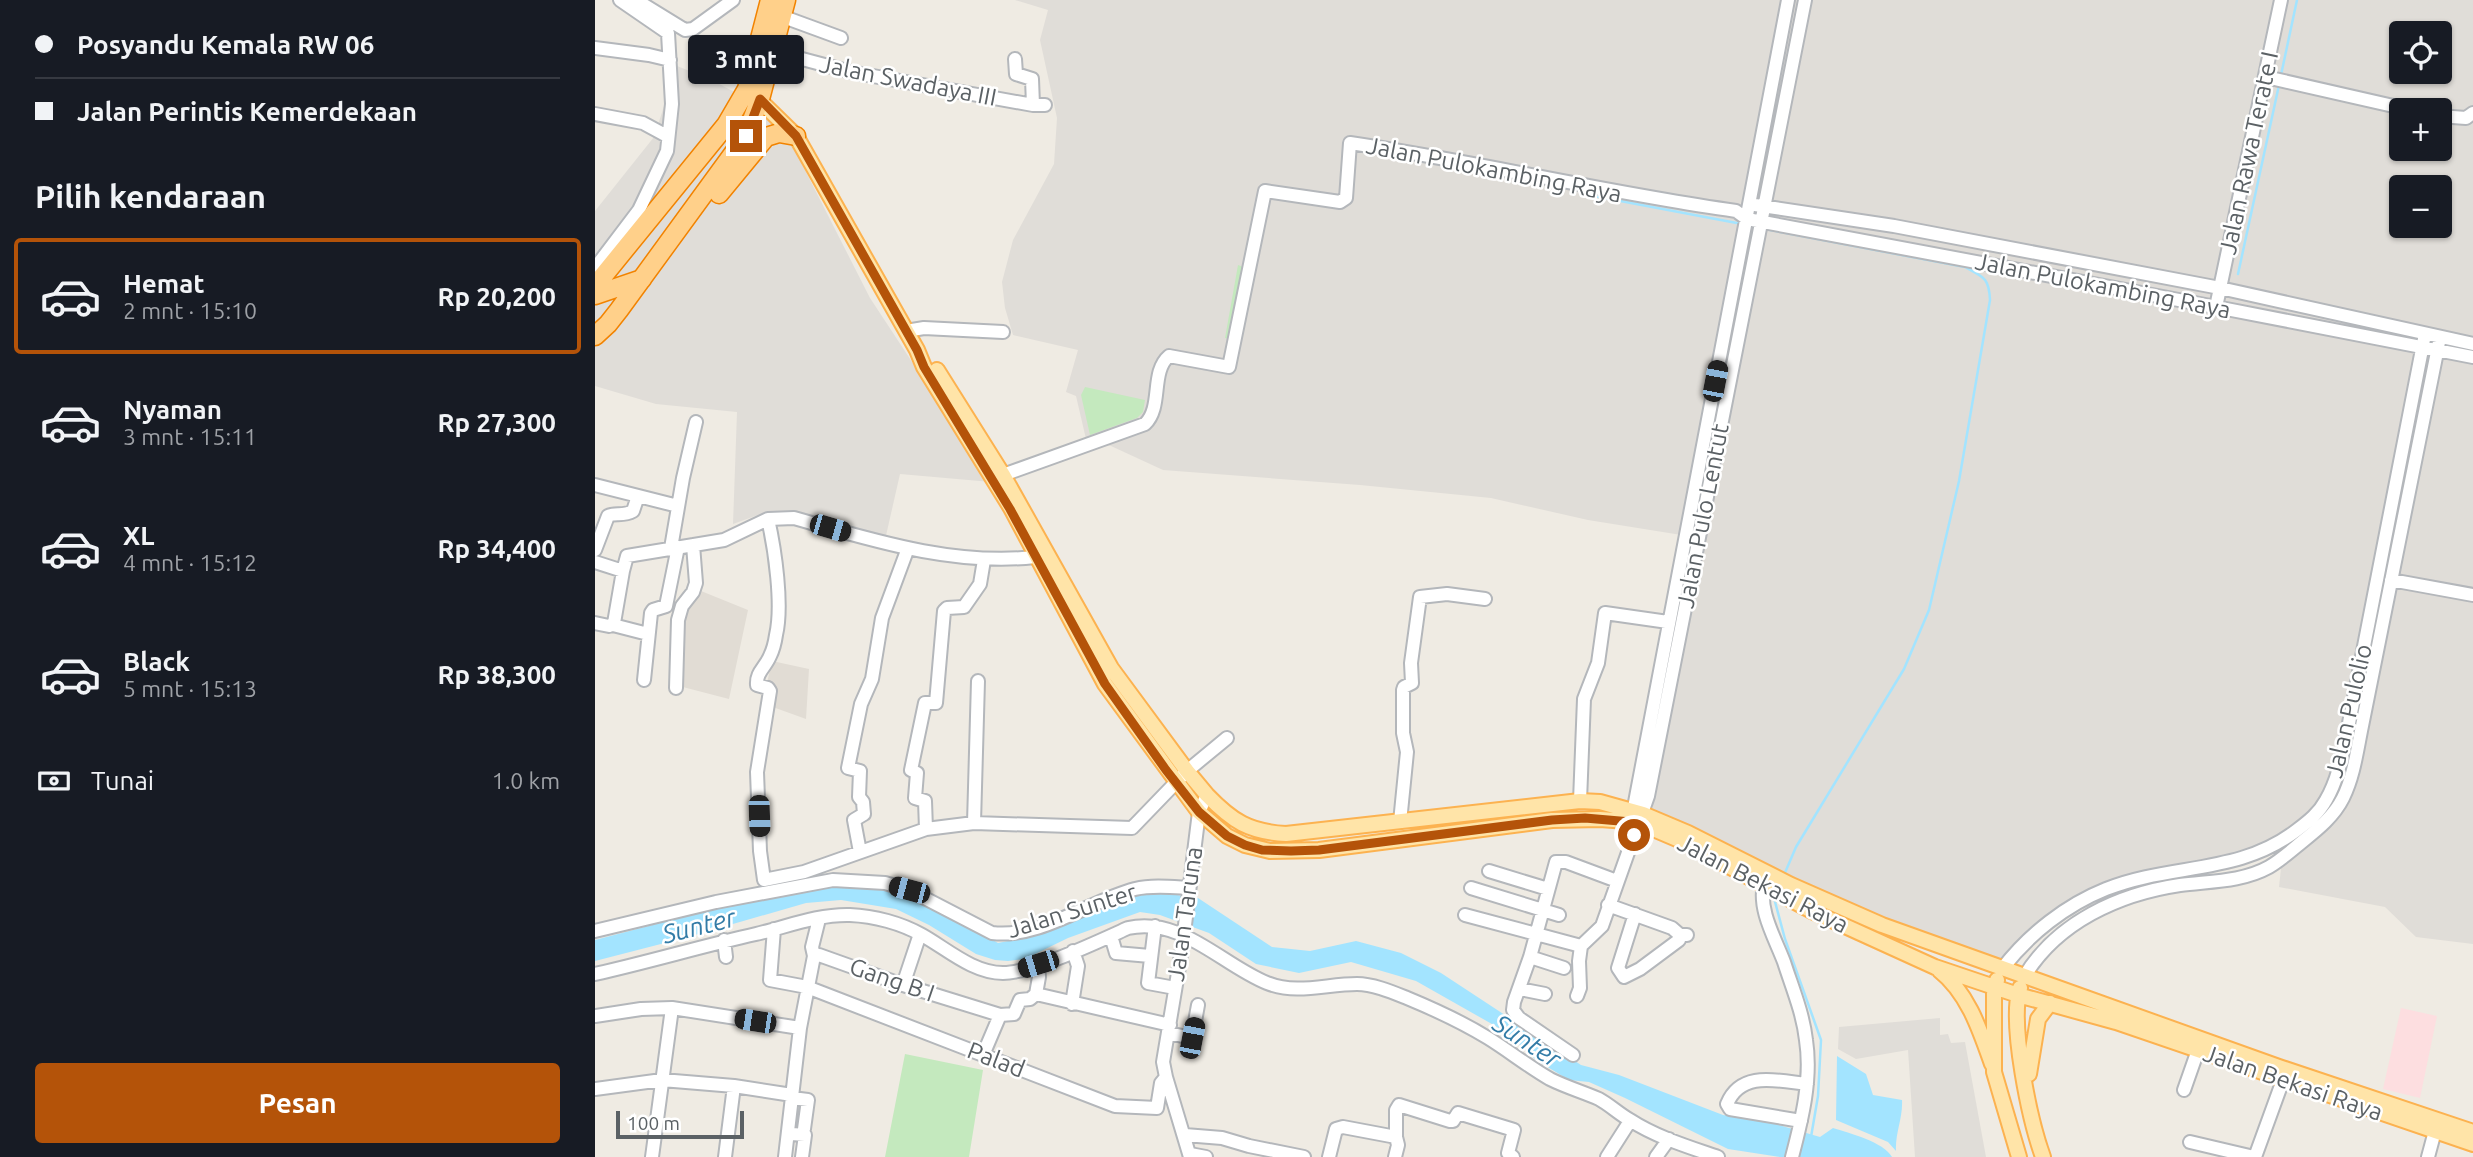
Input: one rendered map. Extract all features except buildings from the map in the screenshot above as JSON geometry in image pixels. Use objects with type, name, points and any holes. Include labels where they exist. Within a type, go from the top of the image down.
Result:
[{"type":"highway","points":[[684,222],[746,136],[770,0]]},
{"type":"highway","points":[[599,291],[726,125],[754,94],[772,51],[784,8]]},
{"type":"highway","points":[[602,330],[622,307],[675,232],[695,212],[710,204],[766,137],[779,133],[796,136]]},
{"type":"highway","points":[[599,291],[642,279]]},
{"type":"highway","points":[[599,291],[617,292],[623,296],[622,307]]},
{"type":"main road","name":"Jalan Bekasi Raya","points":[[754,94],[796,136],[818,170],[917,350],[931,362],[1105,684],[1199,812],[1235,841],[1270,851],[1319,850],[1585,818],[1636,821],[1688,833],[1768,882],[1789,891],[2024,977],[2157,1030],[2199,1050],[2473,1144]]},
{"type":"main road","points":[[595,347],[602,330]]},
{"type":"main road","name":"Jalan Bekasi Raya","points":[[961,417],[1003,475],[1111,668],[1187,771],[1207,795],[1232,818],[1261,832],[1286,834],[1580,801],[1600,802],[1636,821]]},
{"type":"main road","name":"Jalan Bekasi Raya","points":[[1789,891],[1805,907],[1935,967],[2018,995],[2157,1030],[2473,1132]]},
{"type":"main road","points":[[1935,967],[1961,991],[1981,1034],[2019,1157]]},
{"type":"main road","points":[[1994,1072],[1995,987],[2002,969]]},
{"type":"main road","points":[[2024,977],[2018,995],[2021,1056],[2035,1135],[2043,1157]]},
{"type":"main road","points":[[2027,1096],[2038,1019],[2050,1003]]},
{"type":"street","points":[[595,268],[639,210],[667,151],[672,113],[668,33],[620,0]]},
{"type":"street","points":[[636,0],[685,30],[693,29],[733,0]]},
{"type":"street","name":"Jalan Pulo Lentut","points":[[1636,821],[1668,622],[1743,221],[1749,204],[1789,0]]},
{"type":"street","name":"Jalan Pulo Lentut","points":[[1636,821],[1805,0]]},
{"type":"street","name":"Jalan Rawa Terate I","points":[[2216,307],[2270,78],[2281,0]]},
{"type":"street","points":[[784,8],[841,38]]},
{"type":"street","points":[[595,48],[670,60]]},
{"type":"street","name":"Jalan Swadaya III","points":[[772,51],[851,72],[1039,105],[1032,79],[1016,74],[1015,59]]},
{"type":"street","points":[[2270,78],[2389,105]]},
{"type":"street","points":[[2452,117],[2466,118],[2473,113]]},
{"type":"street","points":[[595,114],[643,123],[667,136]]},
{"type":"street","name":"Jalan Pulokambing Raya","points":[[1003,475],[1145,424],[1152,414],[1163,363],[1169,356],[1229,367],[1265,191],[1340,202],[1346,198],[1350,143],[1541,176],[1743,221],[1759,227],[2439,344],[2473,344]]},
{"type":"street","name":"Jalan Pulokambing Raya","points":[[1749,204],[1894,226],[2220,288],[2423,341]]},
{"type":"street","points":[[906,331],[924,328],[1003,332]]},
{"type":"street","name":"Jalan Pulolio","points":[[2002,969],[2051,919],[2072,905],[2107,888],[2130,881],[2244,859],[2280,843],[2313,818],[2325,802],[2337,779],[2349,723],[2423,341]]},
{"type":"street","name":"Jalan Pulokambing Raya","points":[[2439,344],[2473,358]]},
{"type":"street","name":"Jalan Pulolio","points":[[2024,977],[2032,964],[2063,931],[2103,907],[2125,898],[2180,886],[2231,880],[2268,868],[2317,830],[2341,801],[2350,781],[2363,726],[2439,344]]},
{"type":"street","points":[[644,680],[653,610],[666,606],[678,506],[696,422]]},
{"type":"street","points":[[595,485],[678,506]]},
{"type":"street","points":[[595,550],[608,516],[622,516],[633,511],[638,496]]},
{"type":"street","points":[[613,625],[627,556],[724,540],[768,519],[794,518],[930,553],[984,560],[1035,557]]},
{"type":"street","points":[[768,519],[779,610],[771,655],[759,671],[756,682],[757,685],[769,689],[757,780],[762,878],[766,880],[804,872],[926,829],[974,823],[1132,828],[1187,771],[1227,738]]},
{"type":"street","points":[[676,688],[678,620],[682,606],[693,592],[696,583],[693,545]]},
{"type":"street","points":[[860,852],[854,820],[864,814],[863,802],[859,797],[860,771],[848,768],[861,704],[872,679],[882,618],[908,548]]},
{"type":"street","points":[[926,829],[925,801],[915,798],[916,773],[911,770],[925,703],[936,703],[944,611],[947,608],[964,607],[980,584],[984,560]]},
{"type":"street","points":[[595,562],[623,571]]},
{"type":"street","points":[[2391,580],[2473,595]]},
{"type":"street","points":[[1400,822],[1407,752],[1403,733],[1403,690],[1412,682],[1411,663],[1421,596],[1447,594],[1485,599]]},
{"type":"street","points":[[1580,801],[1584,699],[1598,663],[1605,613],[1668,622]]},
{"type":"street","points":[[595,623],[648,634]]},
{"type":"street","points":[[974,823],[978,681]]},
{"type":"street","points":[[2356,684],[2370,686]]},
{"type":"street","points":[[2349,723],[2363,726]]},
{"type":"street","name":"Jalan Taruna","points":[[1190,1155],[1163,1062],[1199,812],[1207,795]]},
{"type":"street","points":[[1577,996],[1580,988],[1581,946],[1601,927],[1636,821]]},
{"type":"street","points":[[1573,1055],[1519,1018],[1514,1013],[1514,1002],[1558,861],[1617,881]]},
{"type":"street","points":[[1489,871],[1548,889]]},
{"type":"street","points":[[2176,872],[2180,886]]},
{"type":"street","name":"Jalan Sunter","points":[[595,931],[729,899],[834,880],[885,883],[909,890],[992,933],[1003,934],[1015,934],[1136,889],[1188,891]]},
{"type":"street","points":[[1768,882],[1762,898],[1801,1013],[1807,1042],[1807,1084],[1792,1157]]},
{"type":"street","points":[[1471,888],[1559,915]]},
{"type":"street","points":[[1608,905],[1635,914],[1672,928],[1683,935],[1626,977],[1618,968],[1635,914]]},
{"type":"street","points":[[595,974],[664,958],[724,940],[816,919],[848,915],[892,923],[920,934],[972,965],[989,971],[1009,973],[1143,925],[1155,926],[1183,933],[1255,978],[1271,985],[1291,989],[1315,989],[1359,984],[1416,1002],[1489,1038],[1550,1078],[1600,1100],[1630,1121],[1718,1157]]},
{"type":"street","points":[[1465,915],[1581,946]]},
{"type":"street","points":[[814,956],[812,947],[816,919]]},
{"type":"street","points":[[2051,919],[2063,931]]},
{"type":"street","points":[[1155,926],[1149,983],[1175,988]]},
{"type":"street","name":"Palad","points":[[774,929],[769,980],[807,987],[1115,1106],[1157,1108],[1161,1083],[1166,1077]]},
{"type":"street","points":[[903,985],[920,934]]},
{"type":"street","points":[[1111,936],[1116,953],[1150,956]]},
{"type":"street","points":[[724,940],[726,957]]},
{"type":"street","points":[[1072,1004],[1078,966],[1073,951]]},
{"type":"street","name":"Gang B I","points":[[785,1157],[800,1028],[814,956],[820,955],[903,985],[1000,1015]]},
{"type":"street","points":[[1530,957],[1564,968]]},
{"type":"street","points":[[983,1055],[1000,1015],[1014,1014],[1020,1000],[1036,995],[1038,964]]},
{"type":"street","points":[[1520,989],[1545,994]]},
{"type":"street","points":[[1036,995],[1169,1029],[1192,1038],[1198,1005]]},
{"type":"street","points":[[652,1157],[671,1008]]},
{"type":"street","points":[[595,1016],[671,1008],[800,1028]]},
{"type":"street","points":[[2184,1090],[2199,1050]]},
{"type":"street","points":[[595,1089],[662,1080],[734,1086],[792,1096],[809,1095],[804,1129]]},
{"type":"street","points":[[1800,1123],[1730,1109],[1727,1104],[1735,1090],[1757,1080],[1807,1084]]},
{"type":"street","points":[[2190,1142],[2230,1154],[2255,1157],[2283,1080]]},
{"type":"street","points":[[725,1157],[734,1086]]},
{"type":"street","points":[[1395,1157],[1398,1145],[1397,1110],[1401,1104],[1450,1121],[1453,1121],[1458,1113],[1513,1129],[1508,1153],[1513,1157]]},
{"type":"street","points":[[1607,1157],[1630,1121]]},
{"type":"street","points":[[1329,1157],[1332,1136],[1338,1127],[1396,1137]]},
{"type":"street","points":[[2428,1157],[2435,1131]]},
{"type":"street","points":[[788,1134],[805,1135],[802,1157]]},
{"type":"street","points":[[1185,1135],[1222,1138],[1304,1157]]},
{"type":"street","points":[[1655,1157],[1669,1139]]},
{"type":"street","points":[[1190,1155],[1206,1157]]},
{"type":"shaded area","points":[[1015,0],[2473,0],[2473,944],[2416,937],[2385,907],[2279,887],[2282,859],[2277,849],[2228,870],[2172,872],[2115,884],[2052,922],[2006,962],[1887,928],[1652,811],[1700,538],[1588,520],[1491,498],[1163,470],[1111,446],[1086,439],[1076,396],[1066,392],[1078,350],[1013,335],[1005,308],[1002,282],[1013,240],[1054,164],[1057,118],[1040,40],[1048,10]]},
{"type":"shaded area","points":[[677,66],[710,79],[777,115],[870,298],[991,482],[900,474],[885,540],[791,514],[769,511],[733,524],[737,412],[656,404],[595,386],[595,211],[654,137]]},
{"type":"shaded area","points":[[701,591],[748,610],[729,699],[679,686],[680,622],[686,606]]},
{"type":"shaded area","points":[[772,661],[809,669],[806,719],[770,706],[767,683]]},
{"type":"shaded area","points":[[2401,1008],[2437,1016],[2420,1098],[2383,1089]]},
{"type":"shaded area","points":[[1940,1018],[1940,1035],[1948,1034],[1951,1043],[1965,1042],[1986,1157],[1915,1157],[1908,1050],[1856,1059],[1838,1049],[1839,1027]]},
{"type":"green space","points":[[1238,265],[1243,267],[1229,339],[1225,338]]},
{"type":"green space","points":[[1085,387],[1145,400],[1143,412],[1137,418],[1090,435],[1081,395]]},
{"type":"green space","points":[[905,1054],[983,1070],[969,1157],[885,1157]]},
{"type":"water","name":"Sunter","points":[[854,884],[895,887],[998,943],[1033,936],[1109,900],[1156,892],[1198,898],[1272,947],[1310,951],[1356,941],[1401,953],[1441,973],[1581,1065],[1619,1075],[1723,1115],[1772,1123],[1820,1137],[1833,1128],[1857,1135],[1882,1147],[1892,1157],[1780,1157],[1728,1149],[1589,1082],[1569,1080],[1536,1060],[1506,1032],[1416,981],[1351,962],[1299,973],[1256,964],[1209,933],[1160,915],[1140,912],[1068,938],[1025,959],[1008,961],[976,954],[929,925],[896,909],[841,900],[806,903],[595,961],[595,940],[756,900]]},
{"type":"water","points":[[1837,1056],[1866,1074],[1873,1095],[1902,1100],[1896,1151],[1888,1142],[1836,1120]]},
{"type":"waterway","points":[[2281,75],[2297,0]]},
{"type":"waterway","points":[[2238,274],[2279,85]]},
{"type":"waterway","points":[[1594,196],[1742,224]]},
{"type":"waterway","points":[[1765,229],[1965,267],[1984,279],[1990,300],[1959,481],[1929,610],[1904,669],[1796,847],[1784,875]]},
{"type":"waterway","points":[[1774,898],[1785,939],[1821,1040],[1818,1096],[1811,1137]]},
{"type":"route","points":[[746,136],[760,99],[796,136],[818,170],[924,367],[995,482],[1105,684],[1166,770],[1199,812],[1218,830],[1245,845],[1270,851],[1319,850],[1585,818],[1631,822],[1634,835]]}]
